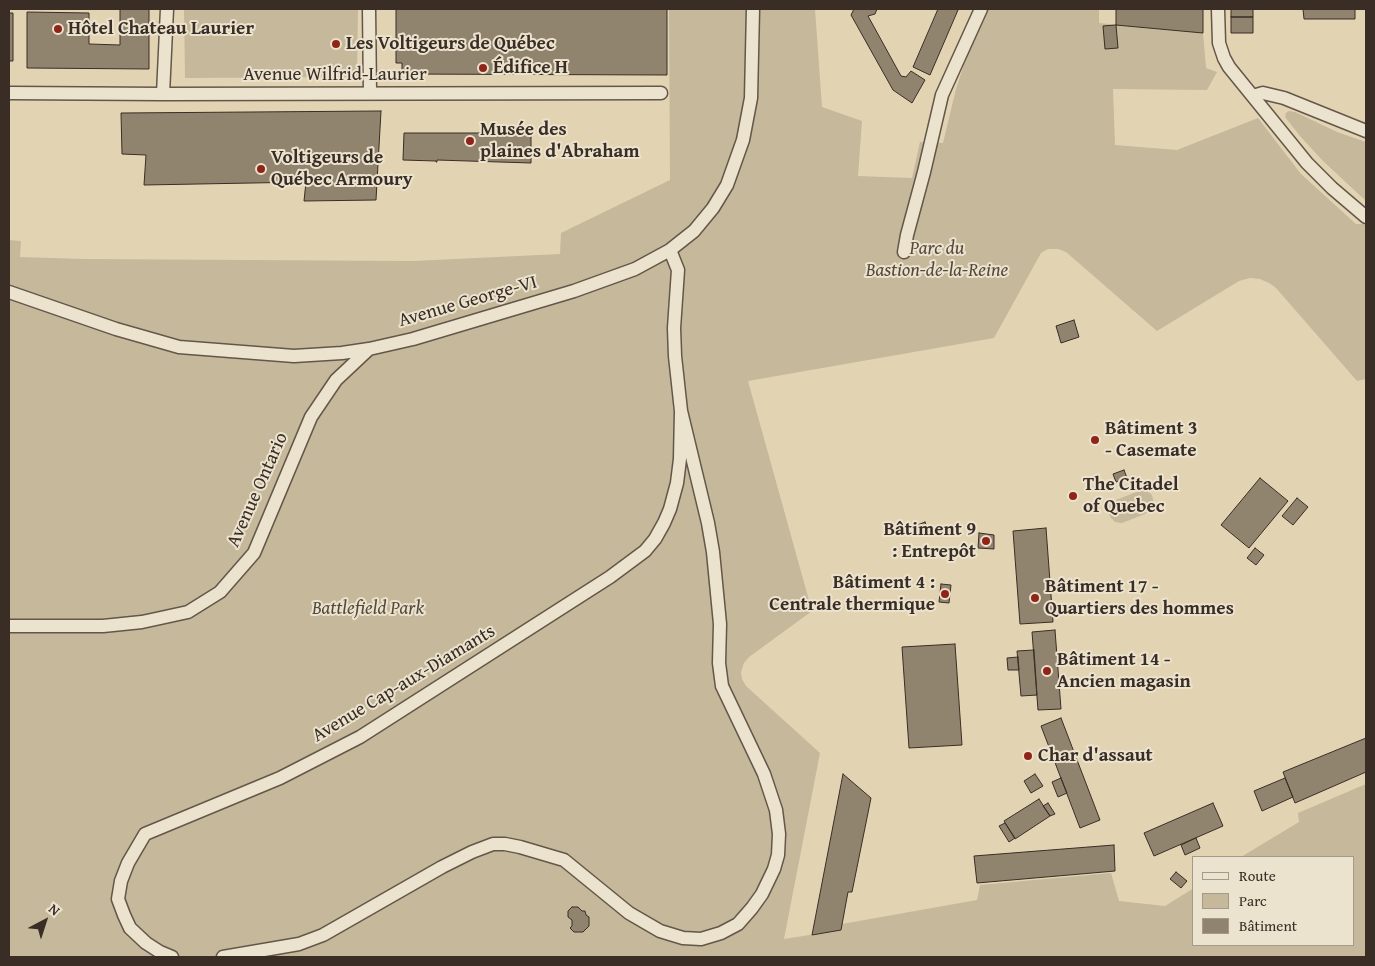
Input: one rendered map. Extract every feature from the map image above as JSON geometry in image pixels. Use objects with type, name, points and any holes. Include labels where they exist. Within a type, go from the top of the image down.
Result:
[{"type":"street","points":[[163,94],[167,9]]},
{"type":"street","points":[[369,9],[370,94]]},
{"type":"street","name":"Avenue George-VI","points":[[9,292],[116,329],[179,347],[294,356],[342,353],[413,339],[574,291],[635,269],[670,250],[694,231],[713,208],[733,172],[743,140],[751,98],[753,9]]},
{"type":"street","points":[[904,252],[942,96],[981,9]]},
{"type":"street","points":[[1218,9],[1219,43],[1229,67],[1308,162],[1332,188],[1366,217]]},
{"type":"street","name":"Avenue Wilfrid-Laurier","points":[[9,93],[661,93]]},
{"type":"street","points":[[1253,96],[1264,93],[1284,98],[1366,131]]},
{"type":"street","name":"Avenue Cap-aux-Diamants","points":[[223,957],[299,944],[324,935],[442,867],[493,844],[520,847],[564,860],[629,913],[660,931],[683,938],[700,939],[721,934],[738,924],[752,908],[766,886],[774,869],[778,854],[779,834],[776,810],[764,774],[722,686],[719,663],[720,624],[713,552],[681,411],[674,328],[678,270],[670,250]]},
{"type":"street","name":"Avenue Ontario","points":[[9,626],[103,626],[142,622],[188,612],[220,592],[254,553],[311,416],[336,380],[369,349]]},
{"type":"street","name":"Avenue Cap-aux-Diamants","points":[[172,957],[146,943],[130,928],[118,899],[121,881],[128,862],[145,834],[280,778],[360,737],[629,564],[645,551],[655,539],[670,509],[677,483],[680,459],[681,411]]},
{"type":"green space","points":[[184,9],[358,9],[357,77],[185,78]]},
{"type":"green space","name":"Battlefield Park","points":[[669,9],[815,9],[822,107],[862,121],[858,176],[912,178],[920,142],[943,143],[965,61],[989,9],[1099,9],[1099,23],[1203,33],[1206,68],[1217,72],[1207,90],[1113,89],[1115,145],[1177,150],[1258,118],[1301,174],[1356,224],[1364,224],[1366,226],[1366,379],[1357,381],[1276,288],[1260,279],[1250,278],[1239,281],[1157,331],[1066,252],[1058,249],[1048,249],[1041,253],[994,338],[748,381],[812,611],[749,657],[744,663],[741,672],[746,686],[820,753],[784,939],[841,930],[842,924],[977,900],[980,885],[1111,873],[1119,901],[1165,906],[1192,889],[1192,946],[1355,946],[1355,856],[1243,856],[1299,822],[1298,813],[1366,784],[1366,957],[9,957],[9,240],[21,241],[20,257],[85,259],[413,261],[560,254],[561,233],[670,180]]},
{"type":"green space","points":[[1289,111],[1337,132],[1366,142],[1366,201],[1323,161],[1300,136],[1285,117]]},
{"type":"green space","points":[[1139,491],[1147,491],[1152,495],[1154,504],[1151,509],[1145,514],[1122,523],[1115,522],[1108,512],[1110,504]]},
{"type":"building","name":"Hôtel Chateau Laurier","points":[[120,9],[149,9],[149,69],[27,68],[27,12],[89,13],[89,44],[120,45]]},
{"type":"building","points":[[396,9],[667,9],[667,75],[402,74],[402,63],[396,63]]},
{"type":"building","points":[[854,9],[877,9],[875,14],[868,16],[901,76],[906,77],[911,71],[925,80],[912,103],[893,90],[851,15]]},
{"type":"building","points":[[938,9],[958,10],[930,75],[913,67]]},
{"type":"building","points":[[1116,9],[1203,9],[1203,33],[1116,25]]},
{"type":"building","points":[[1231,9],[1253,9],[1253,17],[1231,17]]},
{"type":"building","points":[[1303,9],[1355,9],[1355,19],[1304,19]]},
{"type":"building","points":[[9,13],[13,13],[13,61],[9,61]]},
{"type":"building","points":[[1231,17],[1253,17],[1253,33],[1231,33]]},
{"type":"building","points":[[1116,25],[1118,48],[1105,49],[1103,26]]},
{"type":"building","name":"Voltigeurs de Québec Armoury","points":[[381,111],[376,200],[304,201],[306,182],[144,185],[146,155],[122,154],[121,113]]},
{"type":"building","points":[[492,129],[531,130],[531,163],[403,160],[404,133],[492,133]]},
{"type":"building","points":[[1074,320],[1079,337],[1061,343],[1056,326]]},
{"type":"building","points":[[1124,470],[1127,478],[1116,482],[1113,474]]},
{"type":"building","points":[[1260,478],[1288,501],[1249,548],[1221,525]]},
{"type":"building","points":[[1297,498],[1308,507],[1293,525],[1282,516]]},
{"type":"building","points":[[925,522],[929,532],[919,536],[915,526]]},
{"type":"building","name":"Bâtiment 17 - Quartiers des hommes","points":[[1046,528],[1053,622],[1020,624],[1013,531]]},
{"type":"building","name":"Bâtiment 9 : Entrepôt","points":[[979,533],[994,535],[994,549],[978,548]]},
{"type":"building","points":[[1255,548],[1264,555],[1256,565],[1247,558]]},
{"type":"building","name":"Bâtiment 4 : Centrale thermique","points":[[941,584],[951,585],[949,603],[939,602]]},
{"type":"building","name":"Bâtiment 14 - Ancien magasin","points":[[1055,630],[1061,709],[1038,710],[1032,632]]},
{"type":"building","points":[[955,644],[962,745],[909,748],[902,647]]},
{"type":"building","points":[[1034,650],[1037,695],[1021,696],[1017,651]]},
{"type":"building","points":[[1018,657],[1019,670],[1008,670],[1007,658]]},
{"type":"building","points":[[1061,718],[1100,820],[1080,828],[1041,726]]},
{"type":"building","points":[[1366,738],[1366,772],[1295,803],[1283,772]]},
{"type":"building","points":[[843,774],[871,798],[852,892],[848,892],[841,930],[812,935]]},
{"type":"building","points":[[1035,774],[1043,786],[1031,793],[1024,781]]},
{"type":"building","points":[[1061,778],[1067,793],[1058,797],[1052,782]]},
{"type":"building","points":[[1285,778],[1293,797],[1262,811],[1254,791]]},
{"type":"building","points":[[1039,799],[1050,816],[1015,839],[1004,821]]},
{"type":"building","points":[[1048,803],[1055,814],[1050,816],[1043,806]]},
{"type":"building","points":[[1213,803],[1223,826],[1154,856],[1144,833]]},
{"type":"building","points":[[1005,823],[1015,838],[1009,842],[999,826]]},
{"type":"building","points":[[1196,838],[1200,848],[1185,855],[1181,845]]},
{"type":"building","points":[[1114,845],[1115,871],[977,883],[974,856]]},
{"type":"building","points":[[1176,872],[1187,881],[1181,888],[1170,879]]},
{"type":"building","points":[[572,907],[578,907],[585,911],[589,917],[589,926],[583,932],[574,932],[570,928],[572,920],[568,917],[568,911]]},
{"type":"place","name":"Hôtel Chateau Laurier","points":[[58,29]]},
{"type":"place","name":"Les Voltigeurs de Québec","points":[[336,44]]},
{"type":"place","name":"Édifice H","points":[[483,68]]},
{"type":"place","name":"Musée des plaines d'Abraham","points":[[470,141]]},
{"type":"place","name":"Voltigeurs de Québec Armoury","points":[[261,169]]},
{"type":"place","name":"Bâtiment 3 - Casemate","points":[[1095,440]]},
{"type":"place","name":"The Citadel of Quebec","points":[[1073,496]]},
{"type":"place","name":"Bâtiment 9 : Entrepôt","points":[[986,541]]},
{"type":"place","name":"Bâtiment 4 : Centrale thermique","points":[[945,594]]},
{"type":"place","name":"Bâtiment 17 - Quartiers des hommes","points":[[1035,598]]},
{"type":"place","name":"Bâtiment 14 - Ancien magasin","points":[[1047,671]]},
{"type":"place","name":"Char d'assaut","points":[[1028,756]]},
{"type":"park label","name":"Parc du Bastion-de-la-Reine","points":[[937,260]]}]
